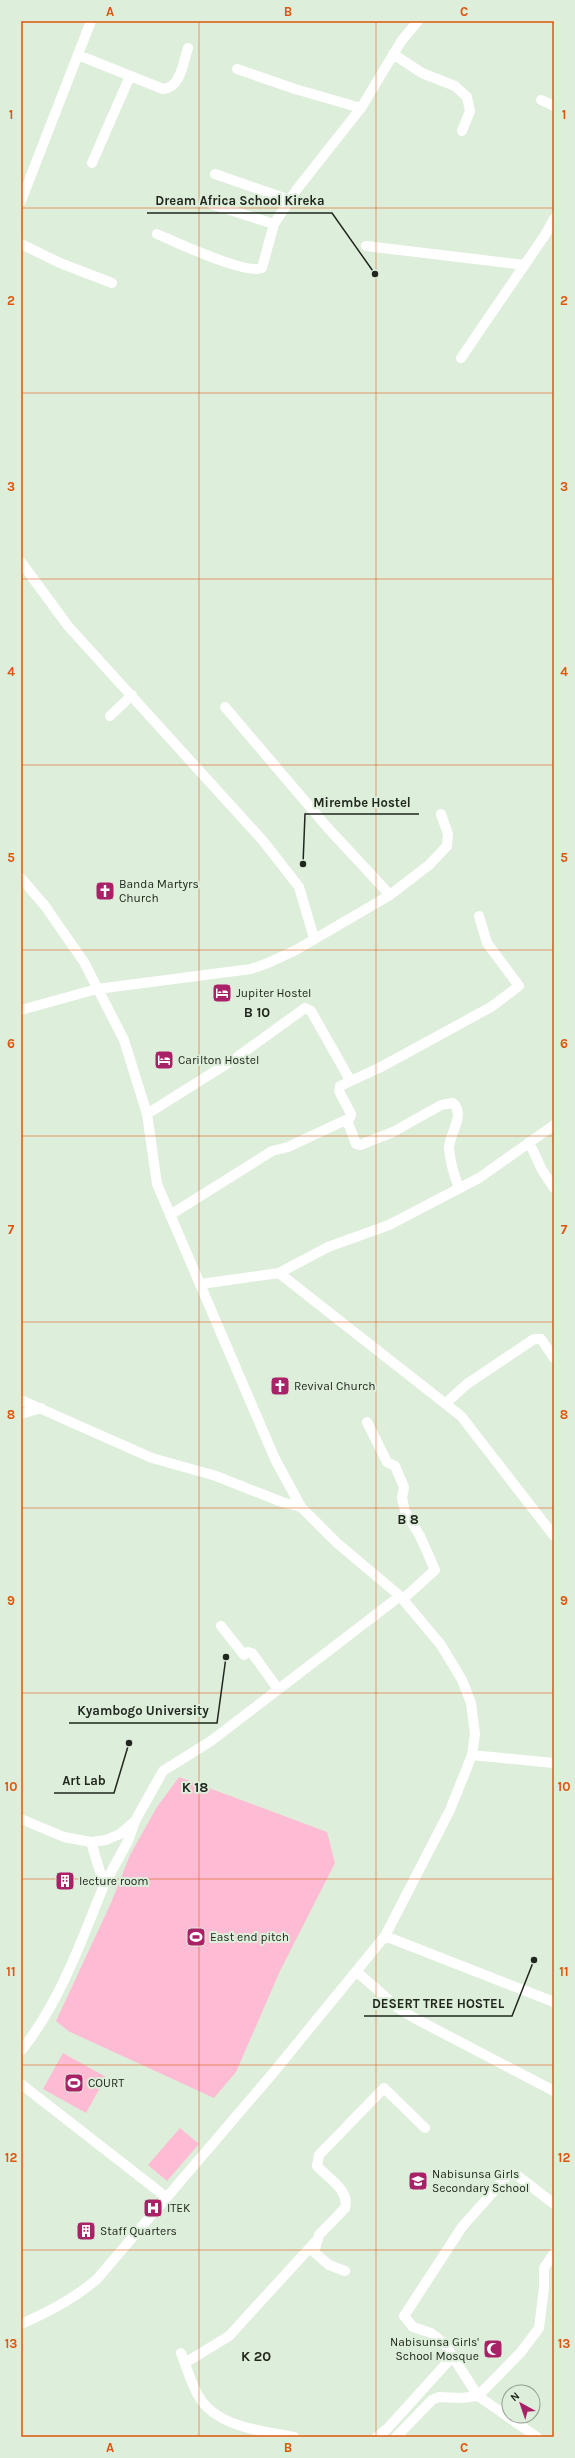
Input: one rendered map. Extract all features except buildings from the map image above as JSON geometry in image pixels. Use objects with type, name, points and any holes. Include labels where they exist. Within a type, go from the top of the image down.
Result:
[{"type":"street","points":[[21,201],[91,21]]},
{"type":"street","points":[[157,234],[239,267],[256,270],[262,268],[274,224],[290,200],[361,108],[402,40],[418,21]]},
{"type":"street","points":[[78,55],[163,89],[168,89],[176,83],[188,48]]},
{"type":"street","points":[[393,54],[422,73],[455,86],[467,97],[470,111],[462,131]]},
{"type":"street","points":[[237,69],[294,89],[361,108]]},
{"type":"street","points":[[92,163],[130,76]]},
{"type":"street","points":[[541,100],[554,106]]},
{"type":"street","points":[[215,174],[290,200]]},
{"type":"street","points":[[211,204],[274,224]]},
{"type":"street","points":[[461,358],[525,265],[554,219]]},
{"type":"street","points":[[21,244],[60,263],[112,283]]},
{"type":"street","points":[[366,246],[525,265]]},
{"type":"street","points":[[21,562],[68,626],[264,842],[294,879],[304,897],[314,938]]},
{"type":"street","points":[[110,716],[132,695]]},
{"type":"street","points":[[225,707],[326,827],[390,895]]},
{"type":"street","points":[[21,1010],[97,989],[251,969],[282,958],[390,895],[446,849],[448,834],[440,814]]},
{"type":"street","points":[[21,878],[45,906],[84,962],[124,1040],[147,1114],[157,1184],[275,1459],[302,1507],[337,1543],[401,1597],[441,1645],[467,1689],[474,1722],[472,1756],[450,1810],[385,1936],[357,1972],[97,2279],[83,2291],[50,2311],[21,2324]]},
{"type":"street","points":[[170,1215],[272,1151],[288,1146],[346,1120],[351,1114],[339,1088],[350,1080],[381,1067],[491,1007],[519,986],[487,943],[479,916]]},
{"type":"street","points":[[147,1114],[233,1060],[305,1008],[311,1011],[350,1080]]},
{"type":"street","points":[[346,1120],[356,1144],[360,1145],[397,1130],[441,1105],[452,1103],[457,1109],[458,1118],[449,1148],[452,1171],[459,1188]]},
{"type":"street","points":[[201,1284],[279,1273],[335,1244],[389,1225],[479,1178],[554,1125]]},
{"type":"street","points":[[529,1142],[542,1170],[554,1188]]},
{"type":"street","points":[[279,1273],[446,1402],[465,1421],[554,1536]]},
{"type":"street","points":[[446,1402],[467,1384],[534,1338],[541,1339],[554,1358]]},
{"type":"street","points":[[21,1400],[152,1458],[216,1476],[282,1502],[302,1507]]},
{"type":"street","points":[[21,1414],[41,1408]]},
{"type":"street","points":[[21,2051],[37,2030],[62,1983],[104,1885],[128,1841],[135,1821],[163,1771],[211,1741],[401,1597],[434,1570],[420,1536],[405,1511],[402,1498],[404,1487],[395,1466],[386,1462],[367,1422]]},
{"type":"street","points":[[221,1626],[244,1656],[248,1652],[252,1653],[278,1689]]},
{"type":"street","points":[[472,1756],[554,1763]]},
{"type":"street","points":[[21,1819],[64,1836],[90,1842],[106,1840],[120,1834],[135,1821]]},
{"type":"street","points":[[90,1842],[104,1885]]},
{"type":"street","points":[[385,1936],[554,2002]]},
{"type":"street","points":[[357,1972],[398,2008],[416,2019],[456,2038],[554,2091]]},
{"type":"street","points":[[21,2084],[166,2197]]},
{"type":"street","points":[[185,2363],[229,2336],[315,2242],[319,2234],[345,2208],[347,2202],[344,2192],[317,2166],[319,2155],[384,2088],[425,2128]]},
{"type":"street","points":[[537,2437],[478,2396],[453,2356],[438,2338],[409,2324],[404,2316],[462,2227],[507,2176],[512,2174],[518,2176],[554,2204]]},
{"type":"street","points":[[315,2242],[314,2252],[317,2256],[329,2265],[345,2271]]},
{"type":"street","points":[[396,2437],[432,2400],[439,2397],[461,2398],[478,2396],[517,2357],[539,2328],[544,2288],[544,2268],[554,2253]]},
{"type":"street","points":[[181,2353],[198,2394],[207,2408],[224,2419],[242,2426],[294,2437]]},
{"type":"street","points":[[377,2437],[387,2429],[453,2356]]},
{"type":"shaded area","name":"East end pitch","points":[[179,1777],[327,1832],[335,1863],[280,1971],[236,2072],[214,2098],[68,2031],[56,2021],[111,1903],[130,1855],[157,1807]]},
{"type":"shaded area","name":"COURT","points":[[63,2053],[106,2077],[86,2113],[43,2089]]},
{"type":"shaded area","points":[[180,2128],[199,2144],[167,2181],[148,2165]]},
{"type":"place","name":"Dream Africa School Kireka","points":[[375,274]]},
{"type":"place","name":"Mirembe Hostel","points":[[303,864]]},
{"type":"place","name":"Banda Martyrs Church","points":[[105,891]]},
{"type":"place","name":"Jupiter Hostel","points":[[222,993]]},
{"type":"place","name":"Carilton Hostel","points":[[164,1060]]},
{"type":"place","name":"Revival Church","points":[[280,1386]]},
{"type":"place","name":"Kyambogo University","points":[[226,1657]]},
{"type":"place","name":"Art Lab","points":[[129,1743]]},
{"type":"place","name":"lecture room","points":[[65,1881]]},
{"type":"place","name":"East end pitch","points":[[196,1937]]},
{"type":"place","name":"DESERT TREE HOSTEL","points":[[534,1960]]},
{"type":"place","name":"COURT","points":[[74,2083]]},
{"type":"place","name":"Nabisunsa Girls Secondary School","points":[[418,2181]]},
{"type":"place","name":"ITEK","points":[[153,2208]]},
{"type":"place","name":"Staff Quarters","points":[[86,2231]]},
{"type":"place","name":"Nabisunsa Girls' School Mosque","points":[[493,2349]]},
{"type":"district","name":"B 10","points":[[257,1012]]},
{"type":"district","name":"B 8","points":[[408,1519]]},
{"type":"district","name":"K 18","points":[[195,1787]]},
{"type":"district","name":"K 20","points":[[256,2356]]}]
